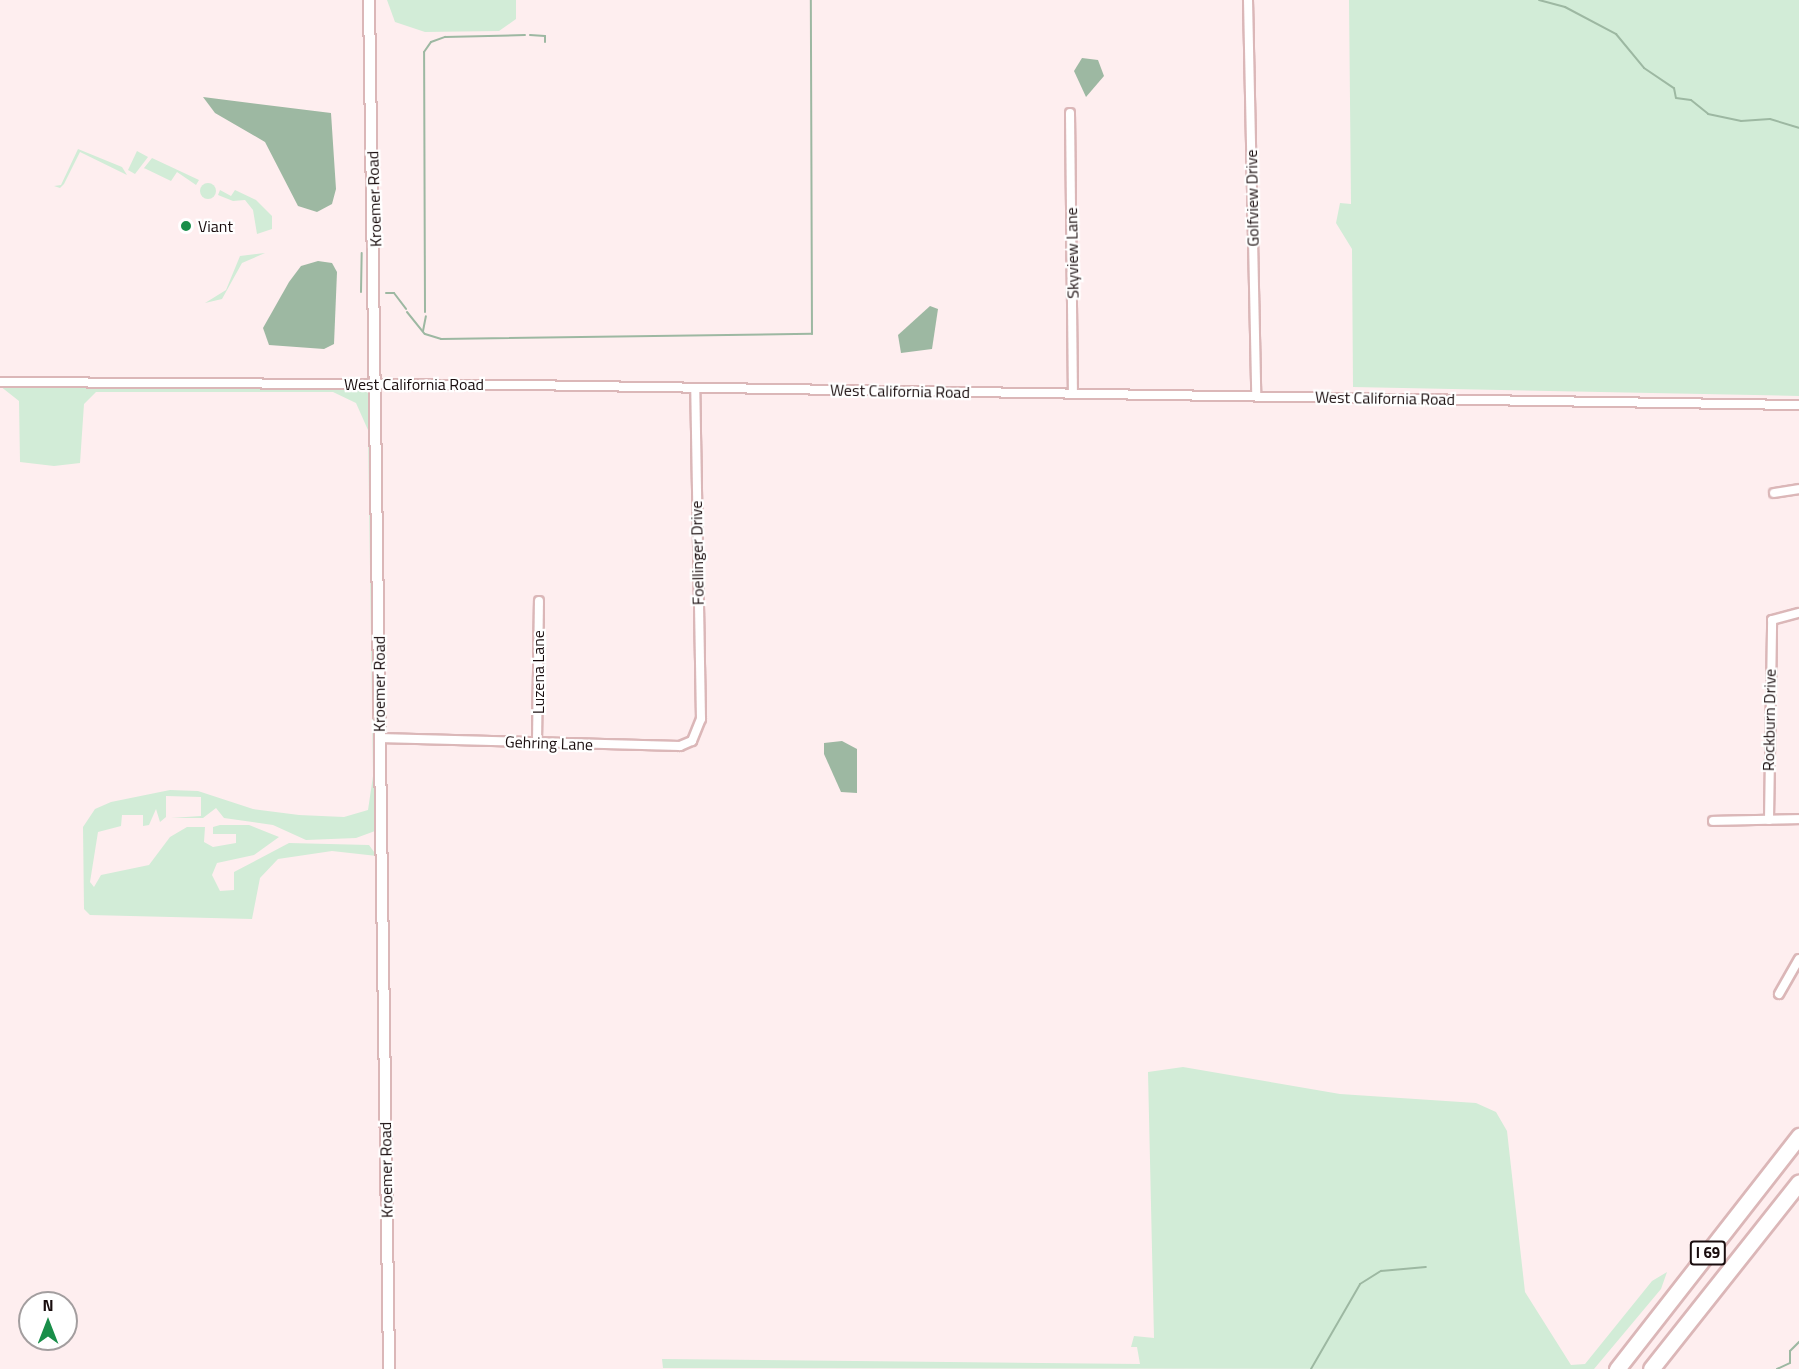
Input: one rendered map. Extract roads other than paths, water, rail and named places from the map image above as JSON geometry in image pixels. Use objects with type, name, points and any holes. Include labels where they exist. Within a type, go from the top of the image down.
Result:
[{"type":"highway","name":"I 69","points":[[1617,1369],[1799,1136]]},
{"type":"highway","name":"I 69","points":[[1651,1369],[1799,1182]]},
{"type":"street","name":"Kroemer Road","points":[[369,0],[377,384],[379,738],[389,1369]]},
{"type":"street","name":"Golfview Drive","points":[[1248,0],[1256,396]]},
{"type":"street","name":"Skyview Lane","points":[[1070,113],[1073,393]]},
{"type":"street","name":"West California Road","points":[[0,382],[695,388],[1799,405]]},
{"type":"street","name":"Foellinger Drive","points":[[695,388],[701,719]]},
{"type":"street","points":[[1774,493],[1799,489]]},
{"type":"street","name":"Luzena Lane","points":[[537,742],[539,602]]},
{"type":"street","name":"Rockburn Drive","points":[[1769,820],[1772,620],[1799,613]]},
{"type":"street","name":"Gehring Lane","points":[[379,738],[680,746],[700,732],[701,719]]},
{"type":"street","points":[[1713,821],[1799,819]]},
{"type":"street","points":[[1779,994],[1799,959]]},
{"type":"waterway","points":[[407,312],[425,334],[441,339],[812,334],[811,0]]},
{"type":"waterway","points":[[1539,0],[1565,7],[1616,34],[1644,68],[1674,88],[1676,98],[1691,100],[1708,114],[1741,121],[1770,119],[1799,128]]},
{"type":"waterway","points":[[425,312],[424,52],[431,42],[445,37],[525,35]]},
{"type":"waterway","points":[[530,35],[545,36],[545,42]]},
{"type":"waterway","points":[[361,292],[362,253]]},
{"type":"waterway","points":[[386,293],[394,293],[406,309]]},
{"type":"waterway","points":[[423,331],[426,316]]},
{"type":"waterway","points":[[1311,1369],[1360,1284],[1381,1271],[1426,1267]]},
{"type":"waterway","points":[[1777,1369],[1790,1363],[1790,1351],[1799,1342]]},
{"type":"place","name":"Viant","points":[[186,226]]}]
